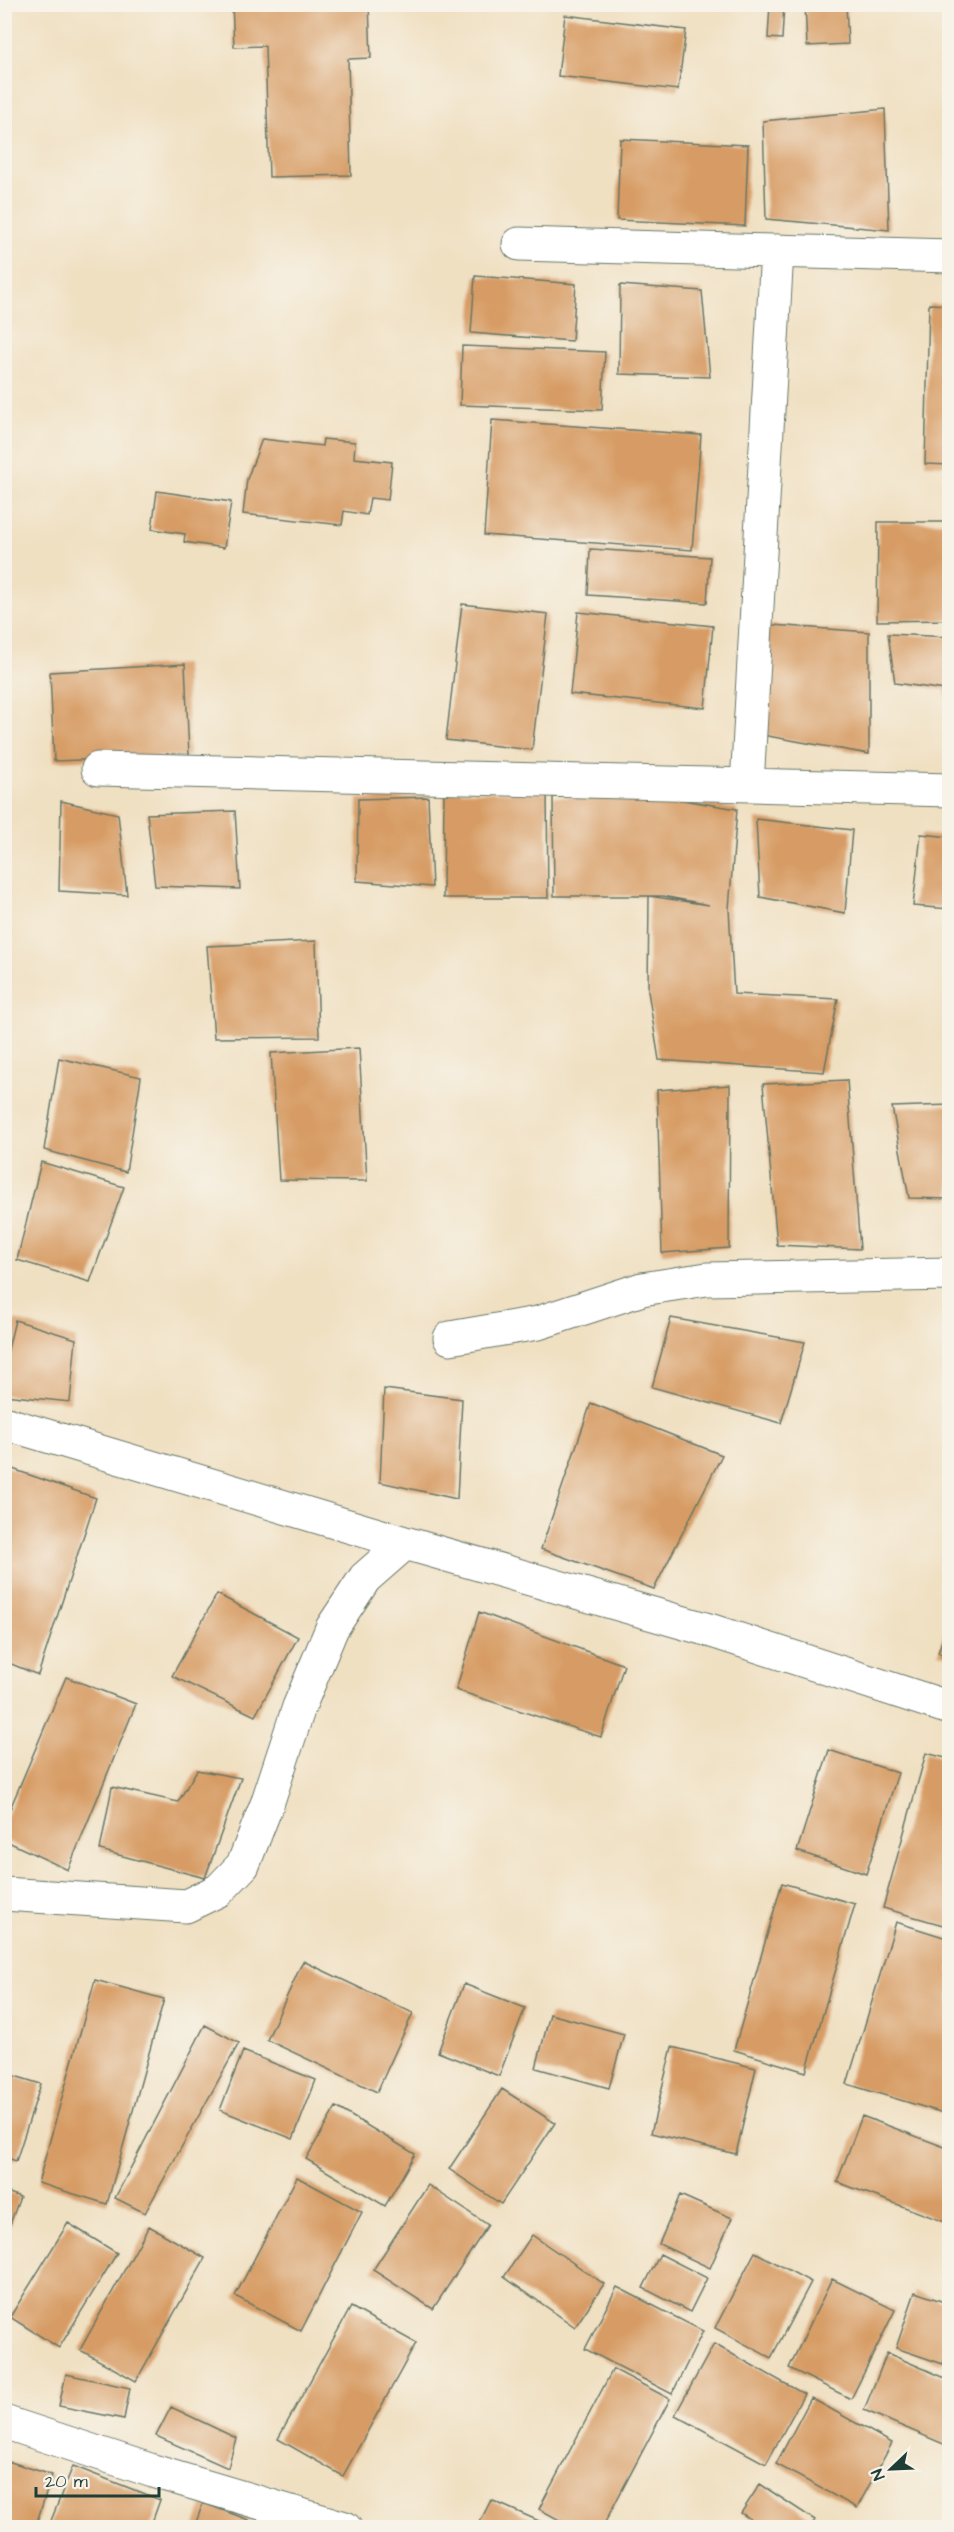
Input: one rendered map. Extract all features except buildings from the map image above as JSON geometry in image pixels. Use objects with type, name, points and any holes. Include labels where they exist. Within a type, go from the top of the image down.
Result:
[{"type":"street","points":[[519,244],[950,256]]},
{"type":"street","points":[[747,785],[777,251]]},
{"type":"street","points":[[98,769],[950,790]]},
{"type":"street","points":[[450,1338],[538,1323],[642,1289],[706,1279],[950,1274]]},
{"type":"street","points":[[4,1423],[405,1543],[709,1630],[950,1708]]},
{"type":"street","points":[[4,1894],[186,1906],[219,1890],[243,1865],[267,1804],[299,1707],[332,1628],[365,1578],[405,1543]]},
{"type":"street","points":[[4,2422],[153,2471],[345,2528]]}]
